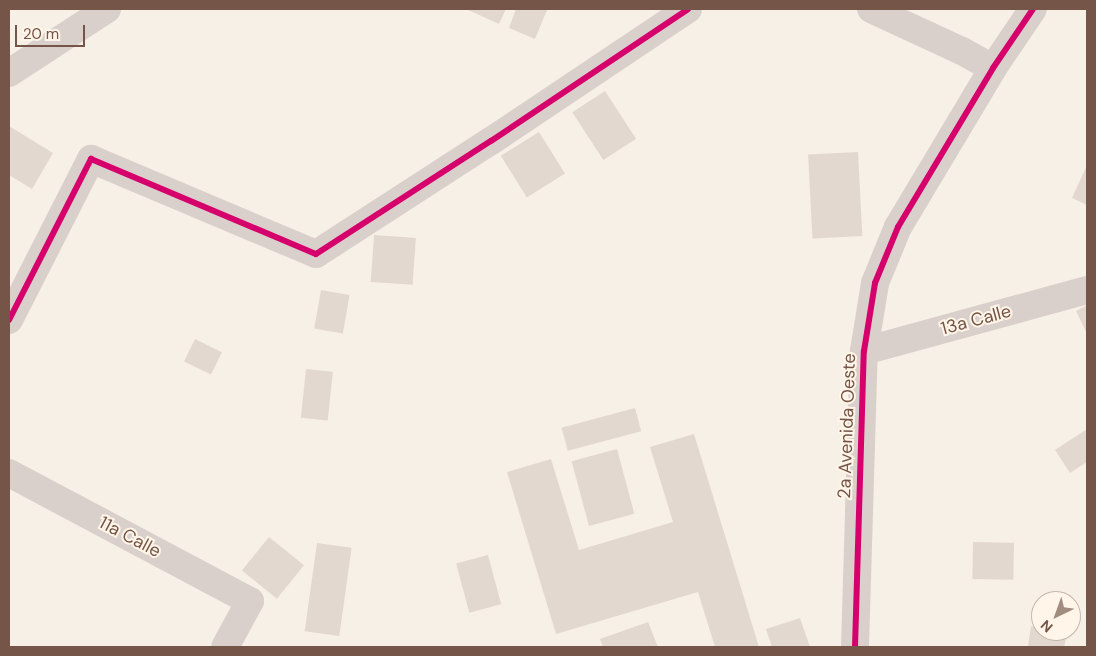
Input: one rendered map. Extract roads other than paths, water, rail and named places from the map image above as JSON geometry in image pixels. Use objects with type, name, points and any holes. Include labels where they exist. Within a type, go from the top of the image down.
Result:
[{"type":"street","points":[[9,73],[107,9]]},
{"type":"street","points":[[9,320],[91,159],[316,254],[491,141],[688,9]]},
{"type":"street","points":[[871,9],[962,51],[993,68]]},
{"type":"street","name":"2a Avenida Oeste","points":[[855,647],[864,351],[875,283],[898,227],[993,68],[1033,9]]},
{"type":"street","name":"13a Calle","points":[[864,351],[1087,290]]},
{"type":"street","name":"11a Calle","points":[[9,473],[250,601],[225,647]]}]
